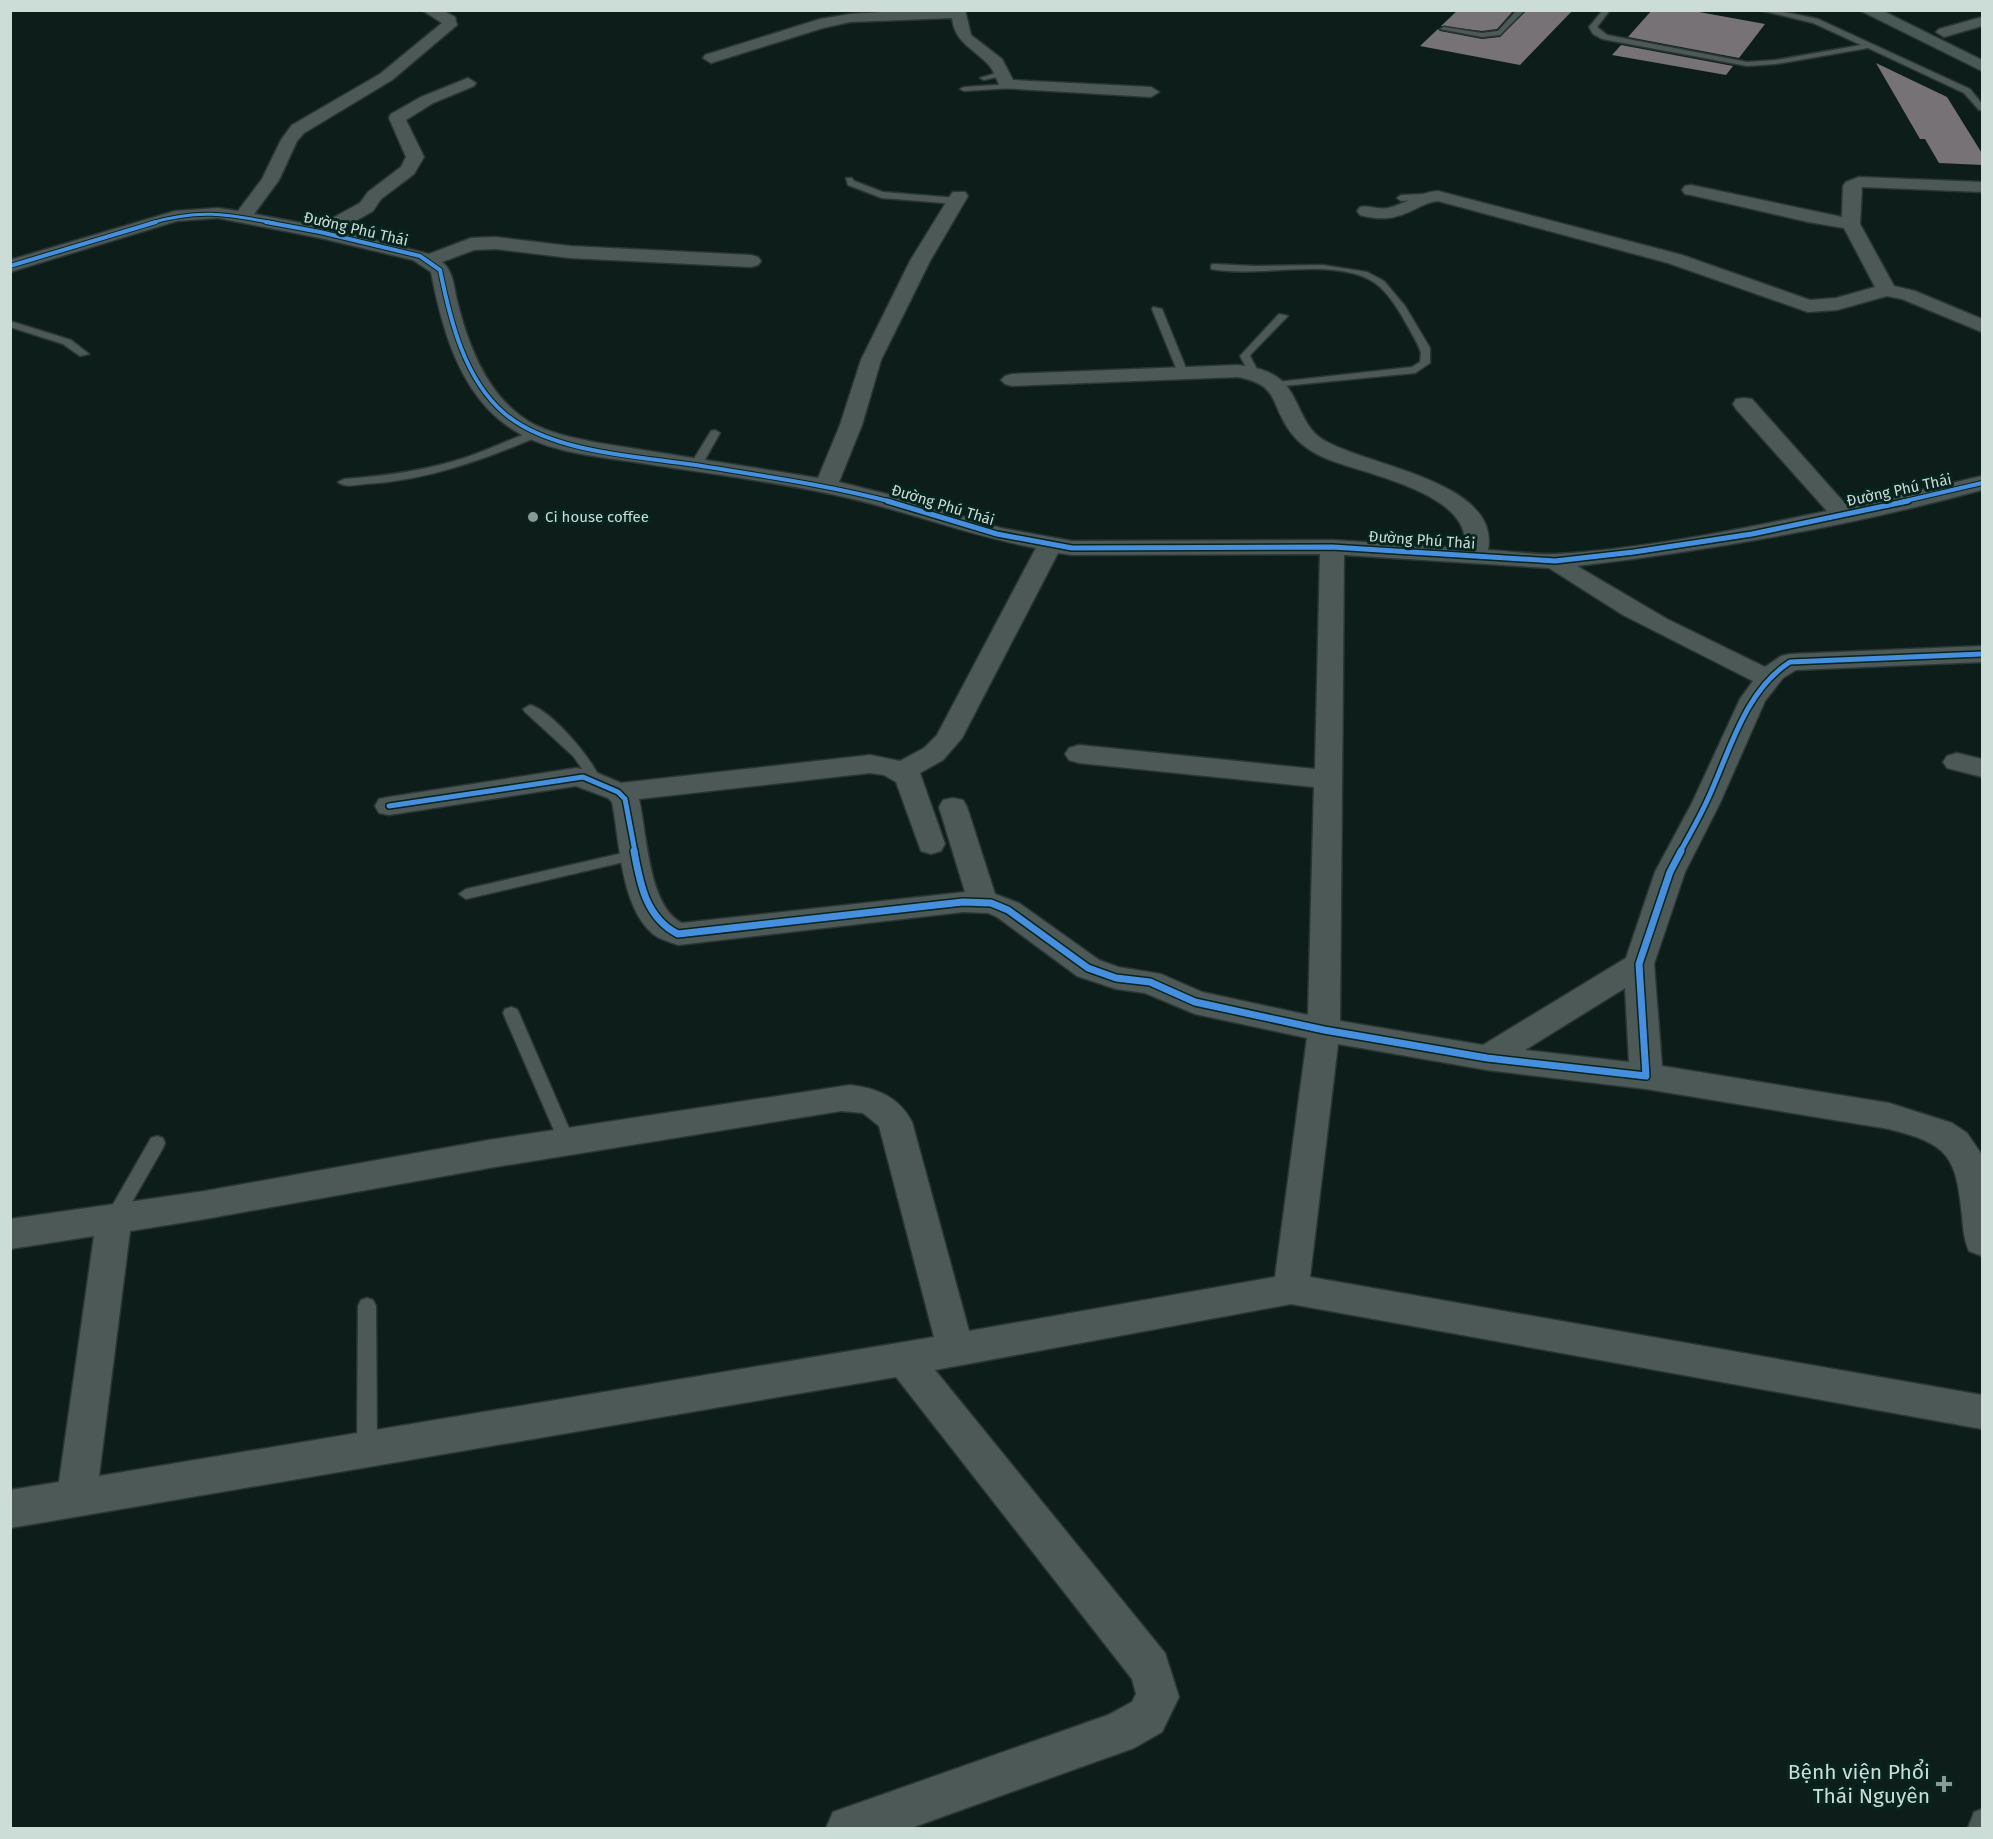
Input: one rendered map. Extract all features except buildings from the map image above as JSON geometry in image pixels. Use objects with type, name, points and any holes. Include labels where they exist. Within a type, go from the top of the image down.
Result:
[{"type":"highway","points":[[1867,10],[1983,66]]},
{"type":"highway","points":[[1895,10],[1983,50]]},
{"type":"street","points":[[242,218],[270,180],[289,140],[298,129],[386,77],[449,25],[450,20],[429,10]]},
{"type":"street","points":[[711,58],[820,24],[850,18],[958,12],[965,37],[991,56],[1006,80],[1150,92]]},
{"type":"street","points":[[1944,32],[1983,22]]},
{"type":"street","points":[[320,232],[367,207],[374,196],[408,170],[415,157],[397,118],[427,100],[468,83]]},
{"type":"street","points":[[1886,290],[1851,224],[1852,186],[1859,182],[1983,187]]},
{"type":"street","points":[[1692,190],[1800,215],[1851,224]]},
{"type":"street","points":[[1366,211],[1390,213],[1425,197],[1438,196],[1675,260],[1808,306],[1837,304],[1886,290],[1908,295],[1983,326]]},
{"type":"street","points":[[826,486],[851,425],[871,360],[898,310],[920,261],[958,199]]},
{"type":"street","name":"Đường Phú Thái","points":[[10,266],[175,216],[218,213],[320,232],[420,256],[440,270],[454,333],[491,400],[520,425],[562,442],[599,450],[826,486],[891,502],[997,534],[1050,545],[1115,549],[1332,547],[1555,561],[1623,554],[1752,534],[1983,483]]},
{"type":"street","points":[[428,261],[471,244],[496,243],[570,252],[751,261]]},
{"type":"street","points":[[1012,380],[1238,370],[1254,373],[1277,385],[1297,426],[1315,444],[1436,490],[1461,509],[1478,534],[1475,555]]},
{"type":"street","points":[[1744,404],[1842,514]]},
{"type":"street","points":[[901,771],[931,758],[940,751],[949,738],[1050,545]]},
{"type":"street","points":[[1291,1289],[1324,1030],[1332,547]]},
{"type":"street","points":[[1555,561],[1586,583],[1653,622],[1768,678]]},
{"type":"street","points":[[1646,1077],[1639,964],[1670,872],[1706,803],[1740,723],[1768,678],[1790,662],[1983,654]]},
{"type":"street","points":[[1079,754],[1329,780]]},
{"type":"street","points":[[606,787],[870,764],[886,765],[901,771],[909,778],[931,844]]},
{"type":"street","points":[[389,806],[576,777],[606,787],[625,799],[641,888],[652,913],[668,931],[678,934],[880,914],[963,902],[983,902],[1008,910],[1074,959],[1098,973],[1116,978],[1150,982],[1195,1002],[1324,1030],[1487,1058],[1646,1077],[1917,1122],[1950,1136],[1968,1155],[1974,1177],[1983,1241]]},
{"type":"street","points":[[953,807],[983,902]]},
{"type":"street","points":[[1487,1058],[1639,964]]},
{"type":"street","points":[[10,1234],[205,1205],[567,1142],[841,1098],[857,1098],[880,1105],[895,1122],[956,1350]]},
{"type":"street","points":[[76,1499],[114,1218]]},
{"type":"street","points":[[10,1509],[904,1359],[1291,1289],[1983,1412]]},
{"type":"street","points":[[849,1828],[1119,1733],[1147,1717],[1158,1697],[1150,1668],[904,1359]]},
{"type":"lane","points":[[1444,29],[1482,35],[1500,33],[1522,10]]},
{"type":"lane","points":[[1607,10],[1593,27],[1596,32],[1605,37],[1747,64],[1776,62],[1868,46]]},
{"type":"lane","points":[[1762,10],[1815,21],[1967,91],[1983,108]]},
{"type":"lane","points":[[984,78],[1006,80]]},
{"type":"lane","points":[[964,89],[1006,80]]},
{"type":"lane","points":[[849,180],[876,194],[958,199]]},
{"type":"lane","points":[[1401,198],[1425,197]]},
{"type":"lane","points":[[1214,267],[1319,268],[1350,271],[1370,276],[1404,311],[1427,353],[1425,363],[1415,370],[1277,385]]},
{"type":"lane","points":[[1157,309],[1183,373]]},
{"type":"lane","points":[[1254,373],[1245,356],[1284,316]]},
{"type":"lane","points":[[10,324],[67,342],[84,354]]},
{"type":"lane","points":[[344,482],[391,479],[444,467],[489,454],[538,433]]},
{"type":"lane","points":[[696,465],[715,434]]},
{"type":"lane","points":[[530,709],[579,754],[606,787]]},
{"type":"lane","points":[[466,894],[636,855]]},
{"type":"lane","points":[[511,1013],[567,1142]]},
{"type":"lane","points":[[114,1218],[157,1143]]},
{"type":"lane","points":[[367,1306],[367,1450]]},
{"type":"lane","points":[[1979,1828],[1983,1820]]},
{"type":"cycle path","points":[[10,266],[175,216],[218,213],[320,232],[420,256],[440,270],[457,334],[476,377],[488,396],[503,412],[529,430],[599,450],[826,486],[891,502],[997,534],[1072,548],[1332,547],[1555,561],[1634,552],[1752,534],[1982,483]]},
{"type":"cycle path","points":[[389,806],[583,777],[618,792],[625,799],[639,876],[645,896],[653,913],[664,927],[678,934],[963,902],[991,903],[1008,910],[1088,968],[1116,978],[1150,982],[1195,1002],[1324,1030],[1487,1058],[1646,1076],[1639,964],[1670,872],[1706,803],[1753,699],[1774,672],[1790,662],[1982,654]]},
{"type":"place","name":"Ci house coffee","points":[[533,517]]},
{"type":"place","name":"Bệnh viện Phổi Thái Nguyên","points":[[1944,1784]]}]
